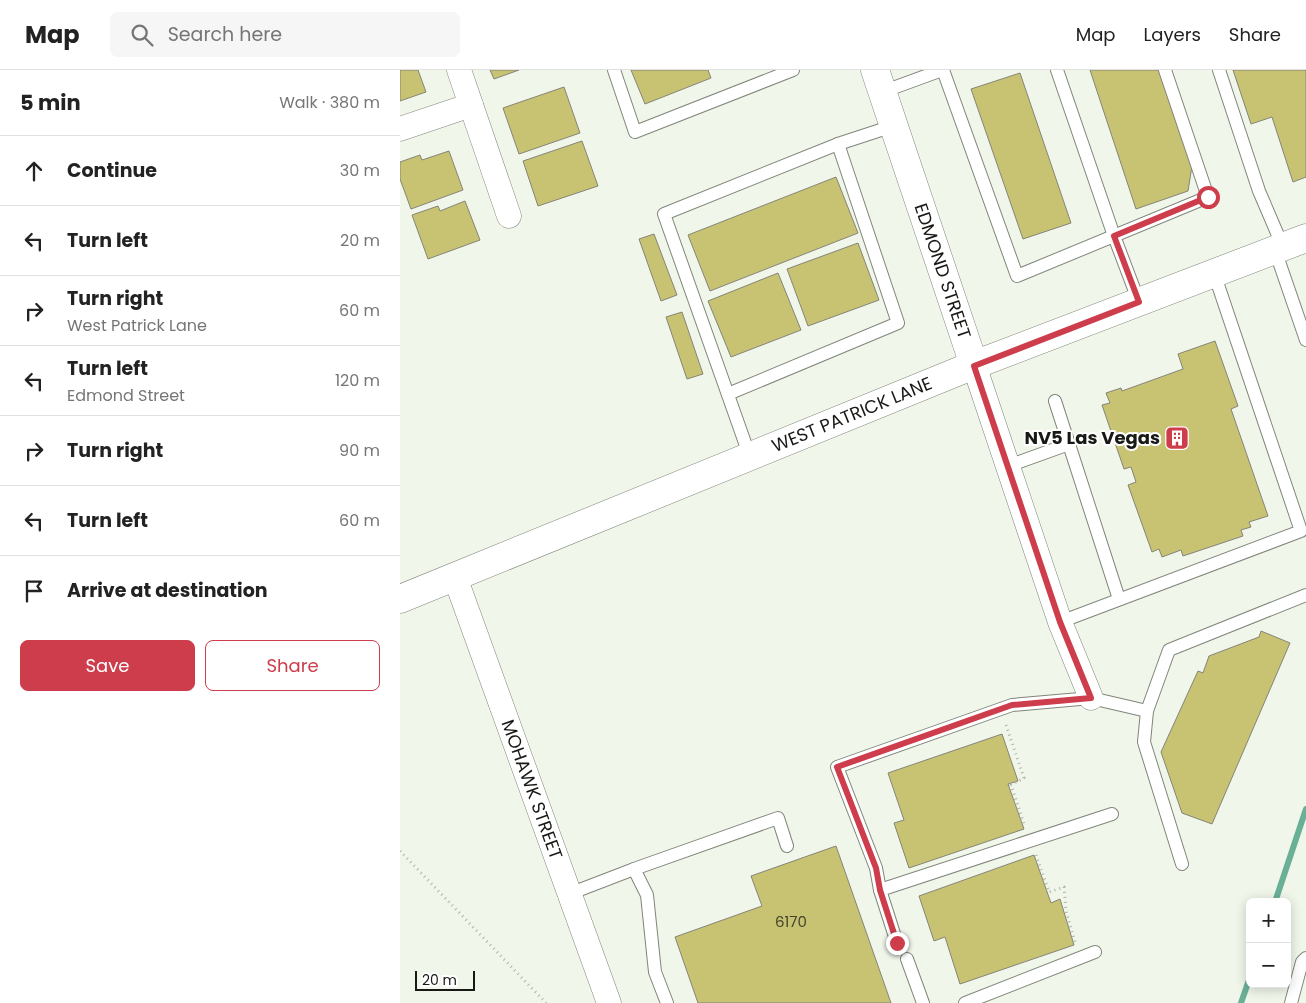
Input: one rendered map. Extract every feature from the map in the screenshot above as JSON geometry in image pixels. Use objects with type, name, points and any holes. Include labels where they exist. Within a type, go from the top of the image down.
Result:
[{"type":"street","points":[[459,70],[509,216]]},
{"type":"street","name":"EDMOND STREET","points":[[878,81],[1060,622],[1091,698]]},
{"type":"street","points":[[400,130],[471,105]]},
{"type":"street","name":"WEST PATRICK LANE","points":[[400,599],[974,366],[1288,245]]},
{"type":"street","name":"MOHAWK STREET","points":[[455,577],[609,1003]]},
{"type":"lane","points":[[614,70],[635,132],[793,70]]},
{"type":"lane","points":[[878,81],[943,70],[1017,276],[1208,197],[1165,70]]},
{"type":"lane","points":[[1057,70],[1114,236],[1139,302]]},
{"type":"lane","points":[[1219,70],[1260,190],[1288,245],[1306,340]]},
{"type":"lane","points":[[750,457],[664,214],[838,144],[893,126]]},
{"type":"lane","points":[[728,394],[898,323],[838,144]]},
{"type":"lane","points":[[1060,622],[1301,531],[1214,273]]},
{"type":"lane","points":[[1055,401],[1119,600]]},
{"type":"lane","points":[[1008,466],[1069,444]]},
{"type":"lane","points":[[1182,864],[1144,742],[1147,711],[1169,650],[1306,596]]},
{"type":"lane","points":[[897,943],[880,890],[876,868],[837,767],[1012,705],[1091,698],[1147,711]]},
{"type":"lane","points":[[880,890],[1112,814]]},
{"type":"lane","points":[[569,894],[778,818],[787,846]]},
{"type":"lane","points":[[634,869],[647,895],[655,972],[666,1003]]},
{"type":"lane","points":[[965,1003],[1095,952]]},
{"type":"lane","points":[[1291,1003],[1302,962],[1306,958]]},
{"type":"lane","points":[[907,959],[923,1003]]},
{"type":"path","points":[[1006,725],[1024,778],[1011,784],[1026,829]]},
{"type":"path","points":[[400,851],[546,1003]]},
{"type":"path","points":[[1036,854],[1049,892],[1064,887],[1066,911],[1075,942]]},
{"type":"building","points":[[400,70],[418,70],[426,92],[400,101]]},
{"type":"building","points":[[490,70],[519,70],[494,79]]},
{"type":"building","points":[[631,70],[708,70],[711,78],[645,104]]},
{"type":"building","points":[[1090,70],[1159,70],[1192,166],[1188,191],[1136,209]]},
{"type":"building","points":[[1233,70],[1306,70],[1306,177],[1293,182],[1272,117],[1251,124]]},
{"type":"building","points":[[1020,73],[1071,223],[1023,239],[971,89]]},
{"type":"building","points":[[564,87],[580,133],[519,154],[503,108]]},
{"type":"building","points":[[582,141],[598,186],[538,206],[523,161]]},
{"type":"building","points":[[449,151],[463,190],[411,209],[400,179],[400,162],[420,155],[422,160]]},
{"type":"building","points":[[836,177],[858,233],[710,291],[688,235]]},
{"type":"building","points":[[465,201],[480,240],[428,259],[412,215],[438,206],[440,211]]},
{"type":"building","points":[[654,234],[677,295],[661,301],[639,239]]},
{"type":"building","points":[[858,243],[879,300],[808,326],[787,269]]},
{"type":"building","points":[[778,273],[801,330],[731,357],[708,301]]},
{"type":"building","points":[[682,312],[703,374],[687,379],[666,317]]},
{"type":"building","name":"NV5 Las Vegas","points":[[1215,341],[1238,406],[1231,409],[1268,516],[1249,522],[1251,527],[1241,530],[1243,536],[1183,556],[1181,550],[1162,557],[1159,549],[1152,552],[1128,485],[1136,482],[1131,467],[1124,469],[1102,405],[1110,403],[1106,393],[1121,388],[1122,391],[1183,369],[1178,354]]},
{"type":"building","points":[[1261,631],[1290,643],[1212,824],[1182,813],[1161,752],[1198,671],[1203,673],[1209,656],[1259,637]]},
{"type":"building","points":[[1002,734],[1018,781],[1008,784],[1024,829],[909,868],[894,823],[904,820],[888,773]]},
{"type":"building","points":[[836,846],[891,1003],[698,1003],[675,937],[762,906],[751,876]]},
{"type":"building","points":[[1034,855],[1051,903],[1060,899],[1074,945],[960,984],[945,937],[934,941],[919,896]]},
{"type":"waterway","points":[[1276,898],[1306,809]]},
{"type":"waterway","points":[[1241,1003],[1246,988]]},
{"type":"place","name":"NV5 Las Vegas","points":[[1177,438]]},
{"type":"route","points":[[897,943],[880,890],[876,868],[837,767],[1012,705],[1091,698],[1060,622],[974,366],[1139,302],[1114,236],[1208,197]]}]
